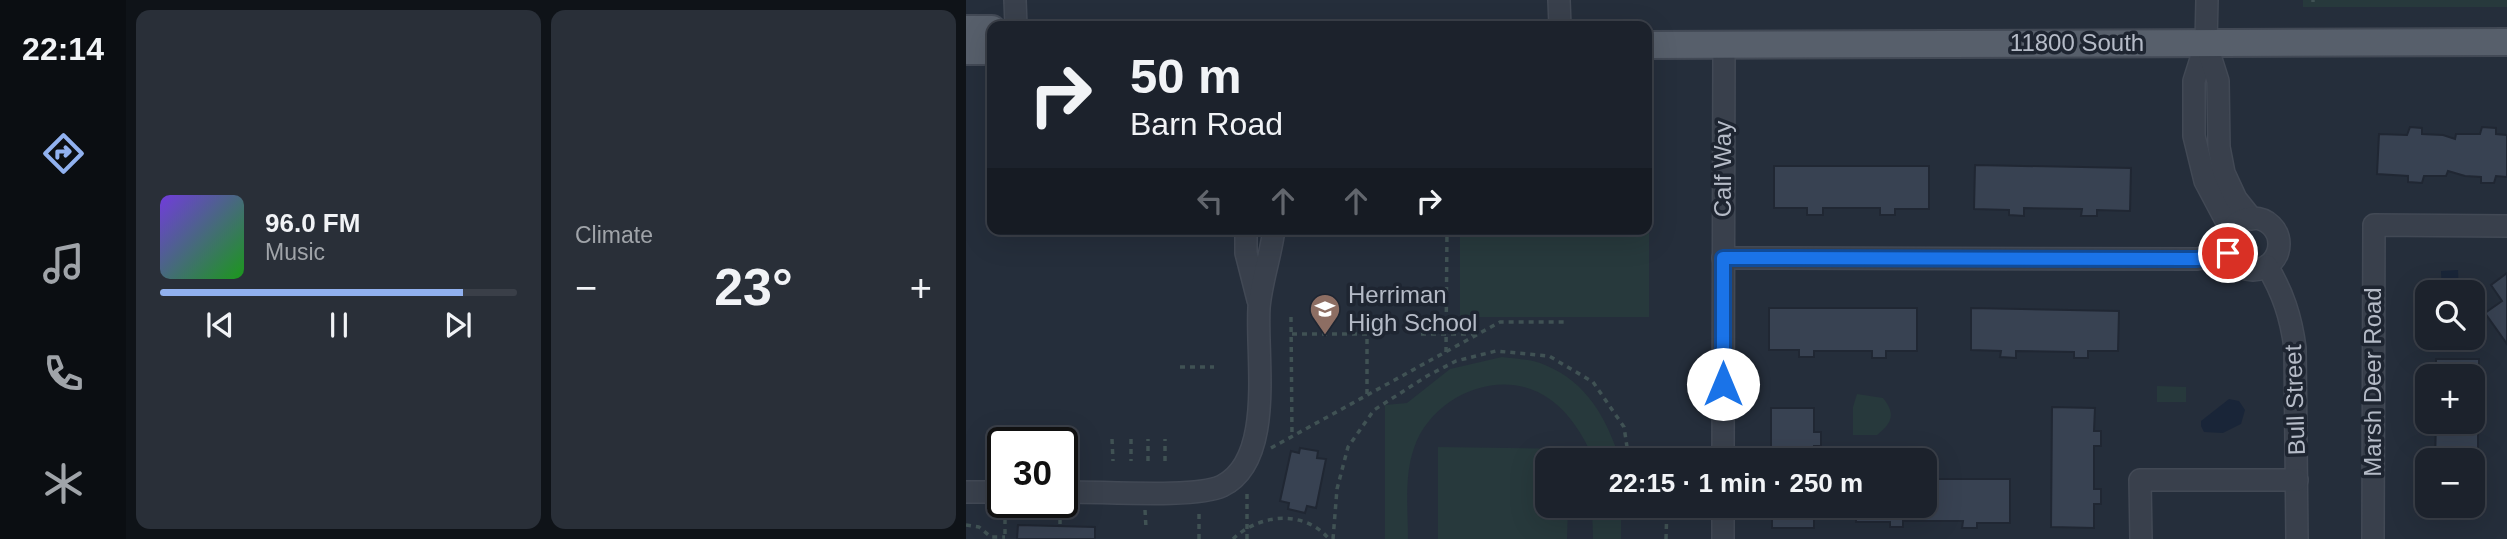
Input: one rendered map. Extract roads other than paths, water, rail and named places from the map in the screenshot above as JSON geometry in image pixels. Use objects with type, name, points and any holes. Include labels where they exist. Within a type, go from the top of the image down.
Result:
[{"type":"main road","points":[[966,29],[987,29]]},
{"type":"main road","name":"11800 South","points":[[1652,45],[2507,42]]},
{"type":"main road","points":[[966,51],[987,49]]},
{"type":"main road","points":[[966,67],[987,67]]},
{"type":"street","points":[[1015,0],[1016,21]]},
{"type":"street","points":[[1559,0],[1559,21]]},
{"type":"street","points":[[2207,0],[2206,43],[2194,82],[2194,136],[2205,181],[2231,230]]},
{"type":"street","points":[[2206,43],[2218,81],[2218,129],[2224,173],[2236,199],[2252,219]]},
{"type":"street","name":"Calf Way","points":[[1723,448],[1724,45]]},
{"type":"street","points":[[2252,219],[2267,223],[2277,236],[2277,253],[2267,266],[2252,270],[2245,269],[2232,260],[2227,246],[2231,230],[2236,224],[2252,219]]},
{"type":"street","name":"Marsh Deer Road","points":[[2373,539],[2374,225],[2507,226]]},
{"type":"street","points":[[1246,235],[1246,253],[1259,306]]},
{"type":"street","points":[[1078,498],[1220,488],[1239,475],[1253,447],[1258,417],[1259,306],[1273,235]]},
{"type":"street","points":[[1723,258],[2197,259],[2228,253]]},
{"type":"street","name":"Bull Street","points":[[2267,266],[2284,296],[2293,328],[2296,368],[2297,539]]},
{"type":"street","points":[[2141,539],[2140,480],[2297,480]]},
{"type":"street","points":[[966,492],[987,496]]},
{"type":"street","points":[[1723,518],[1723,539]]},
{"type":"water","points":[[2458,270],[2458,280],[2441,280],[2441,271]]},
{"type":"water","points":[[2229,399],[2239,401],[2245,410],[2241,424],[2223,433],[2204,432],[2201,421]]},
{"type":"place","name":"Herriman High School","points":[[1325,336]]}]
